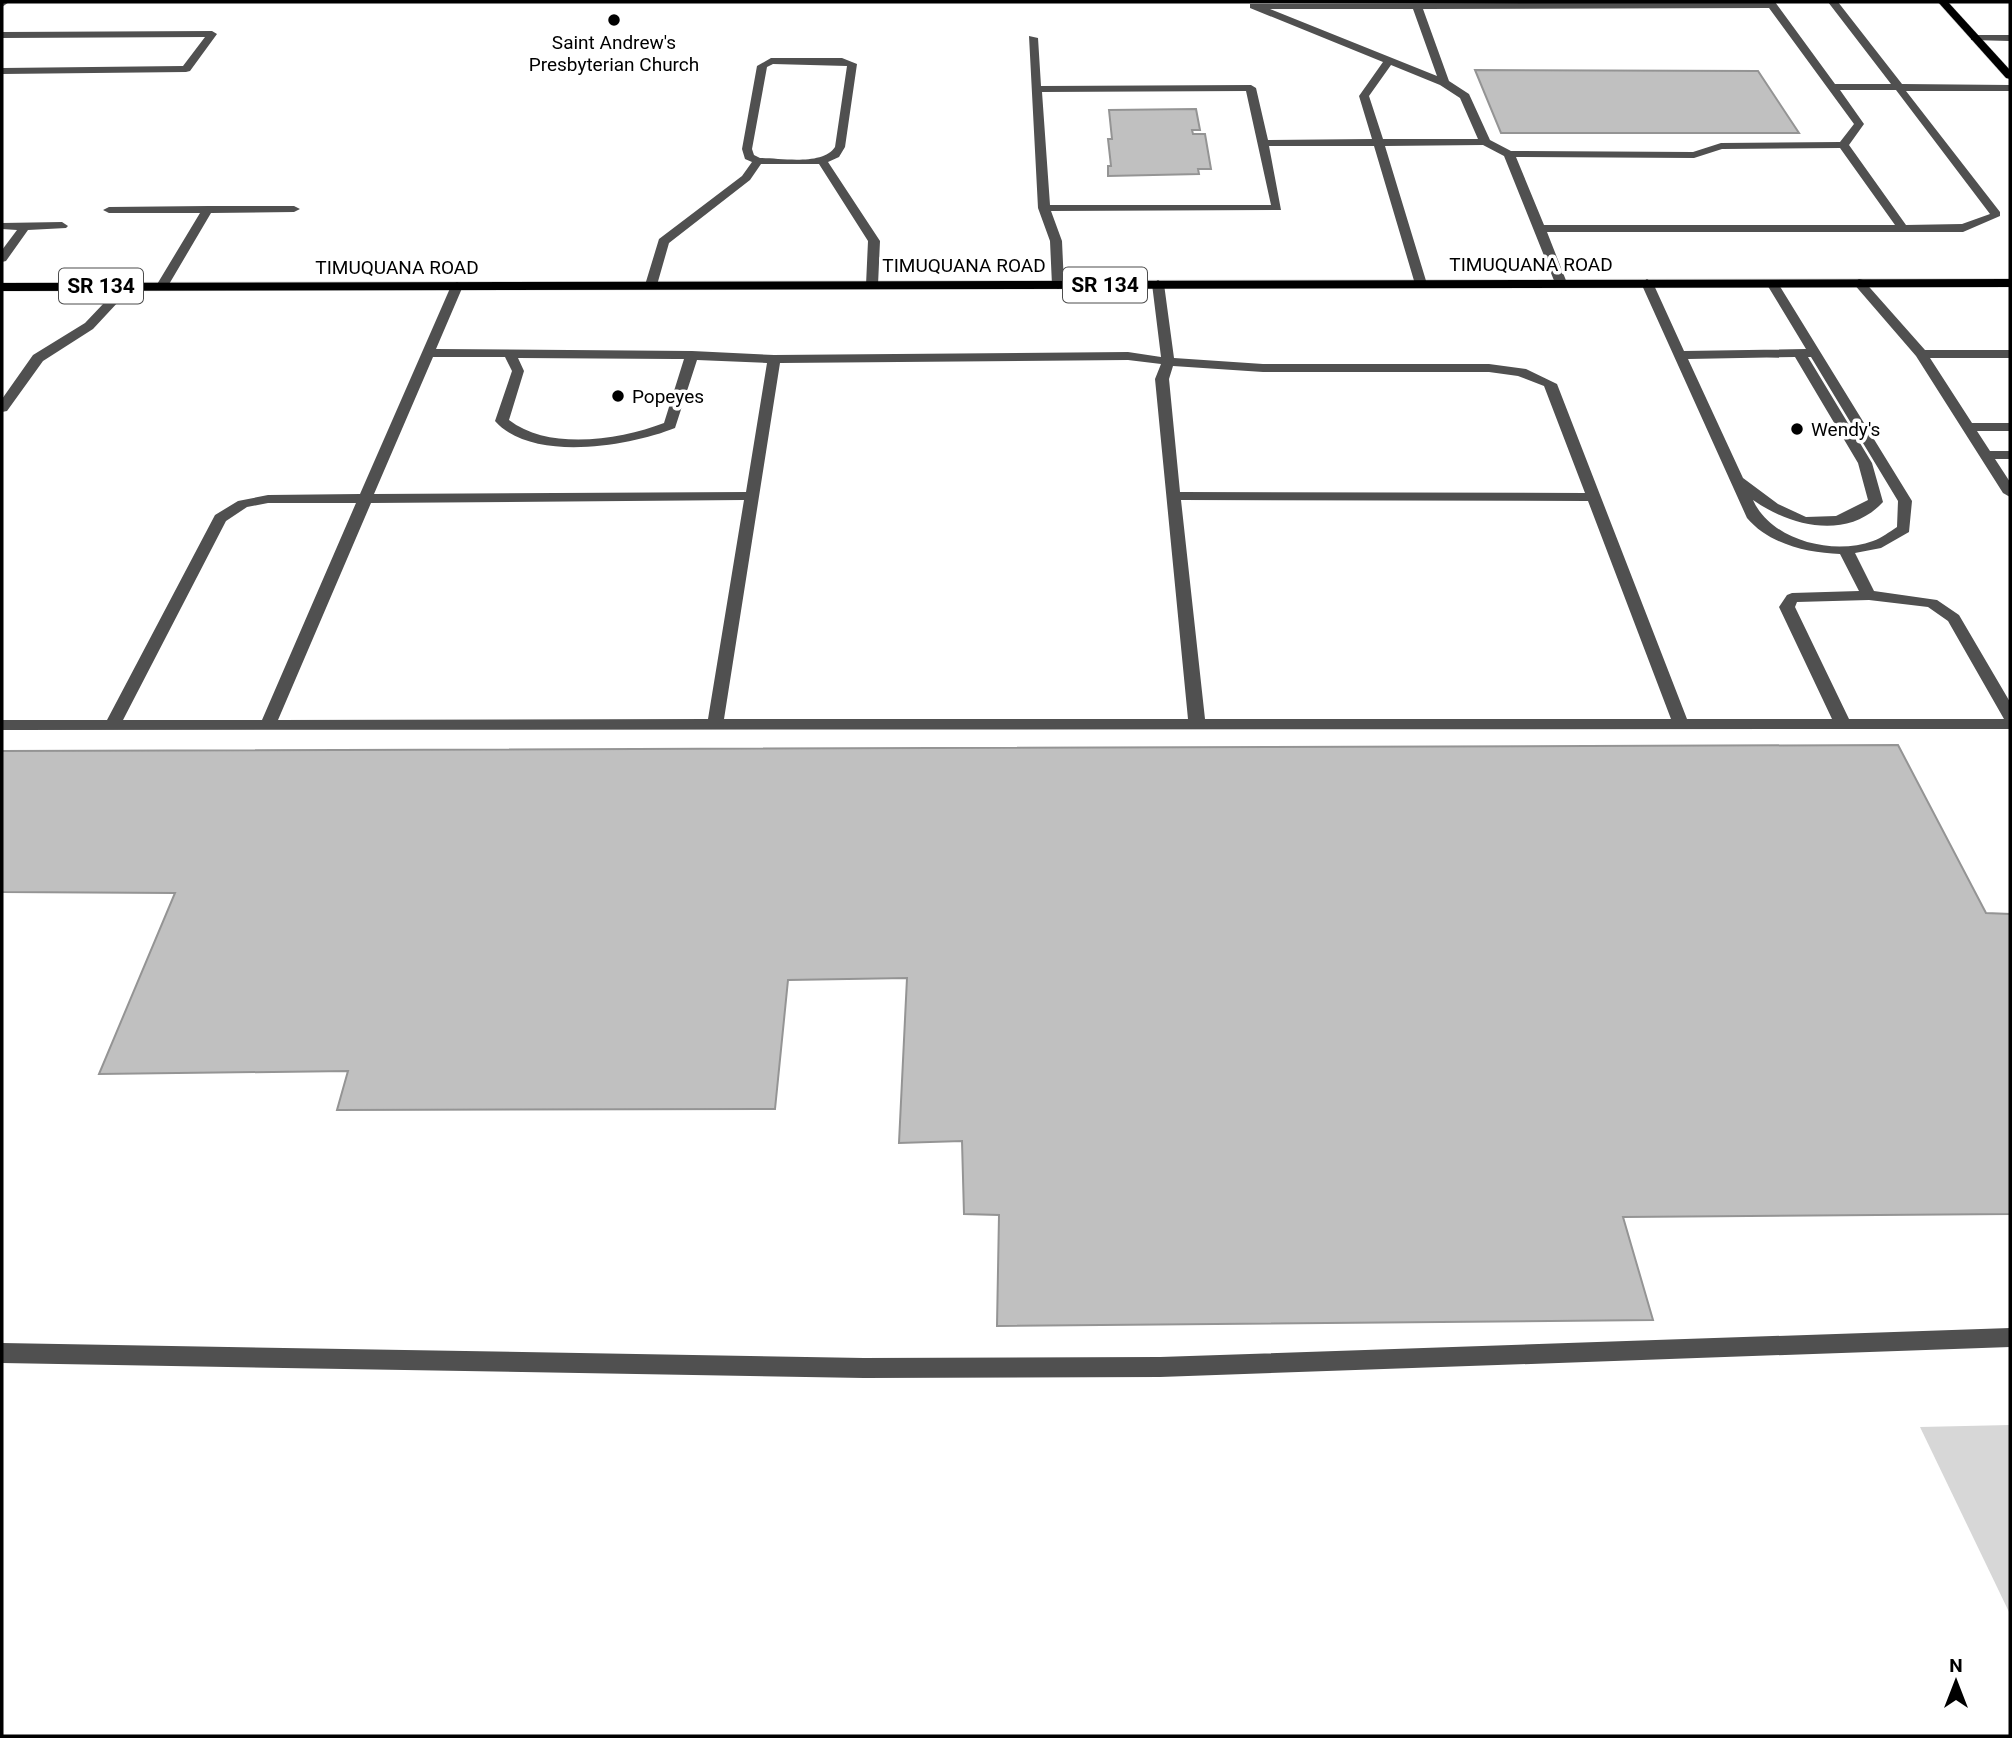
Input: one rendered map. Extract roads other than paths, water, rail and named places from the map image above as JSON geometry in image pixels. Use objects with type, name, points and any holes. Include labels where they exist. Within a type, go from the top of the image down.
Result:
[{"type":"main road","points":[[1943,2],[2010,76]]},
{"type":"main road","name":"TIMUQUANA ROAD","points":[[2,287],[2010,283]]},
{"type":"street","points":[[1539,229],[1968,227],[1986,221],[1996,214],[1833,2]]},
{"type":"street","points":[[1248,4],[1771,4],[1859,124],[1843,145]]},
{"type":"street","points":[[1248,4],[1444,83],[1465,96],[1485,142]]},
{"type":"street","points":[[1417,5],[1444,83]]},
{"type":"street","points":[[2,35],[212,34],[186,69],[2,71]]},
{"type":"street","points":[[1975,37],[2010,38]]},
{"type":"street","points":[[1033,38],[1044,208],[1056,241],[1058,285]]},
{"type":"street","points":[[1389,60],[1364,96],[1420,284]]},
{"type":"street","points":[[771,61],[842,61],[852,64],[840,147],[835,155],[822,161],[758,162],[749,157],[747,149],[762,66],[771,61]]},
{"type":"street","points":[[1833,87],[2010,88]]},
{"type":"street","points":[[1037,89],[1251,88],[1277,208],[1044,208]]},
{"type":"street","points":[[1263,143],[1485,142],[1509,154],[1694,155],[1721,146],[1843,145]]},
{"type":"street","points":[[1843,145],[1903,228]]},
{"type":"street","points":[[1509,154],[1561,283]]},
{"type":"street","points":[[822,161],[874,242],[872,285]]},
{"type":"street","points":[[651,285],[663,242],[746,178],[758,162]]},
{"type":"street","points":[[162,286],[208,209]]},
{"type":"street","points":[[109,210],[295,209]]},
{"type":"street","points":[[2,226],[62,226]]},
{"type":"street","points":[[2,258],[25,226]]},
{"type":"street","points":[[1647,283],[1754,518],[1771,535],[1794,544],[1845,549],[1877,545],[1904,528],[1905,501],[1772,283]]},
{"type":"street","points":[[1859,283],[1922,354],[2010,493]]},
{"type":"street","points":[[1158,284],[1168,363],[1162,379],[1197,724]]},
{"type":"street","points":[[2,408],[38,358],[89,326],[127,286]]},
{"type":"street","points":[[267,726],[457,286]]},
{"type":"street","points":[[428,353],[692,355],[774,359],[1128,356],[1168,363],[1489,368],[1521,372],[1550,384],[1682,724]]},
{"type":"street","points":[[509,353],[518,371],[502,421],[509,431],[532,439],[560,440],[633,439],[670,425],[692,355]]},
{"type":"street","points":[[1736,477],[1766,506],[1815,523],[1853,517],[1876,502],[1865,463],[1799,353]]},
{"type":"street","points":[[1680,355],[1816,353]]},
{"type":"street","points":[[1922,354],[2010,354]]},
{"type":"street","points":[[715,725],[774,359]]},
{"type":"street","points":[[1968,427],[2010,427]]},
{"type":"street","points":[[1986,455],[2010,455]]},
{"type":"street","points":[[111,726],[220,518],[243,504],[268,499],[753,496]]},
{"type":"street","points":[[1174,496],[1594,497]]},
{"type":"street","points":[[1845,549],[1868,595]]},
{"type":"street","points":[[1843,724],[1787,607],[1792,598],[1868,595],[1931,603],[1954,618],[2010,716]]},
{"type":"street","points":[[2,725],[2010,724]]},
{"type":"street","points":[[2,1353],[864,1368],[1160,1367],[2010,1337]]},
{"type":"place","name":"Saint Andrew's Presbyterian Church","points":[[614,20]]},
{"type":"place","name":"Popeyes","points":[[618,396]]},
{"type":"place","name":"Wendy's","points":[[1797,429]]}]
